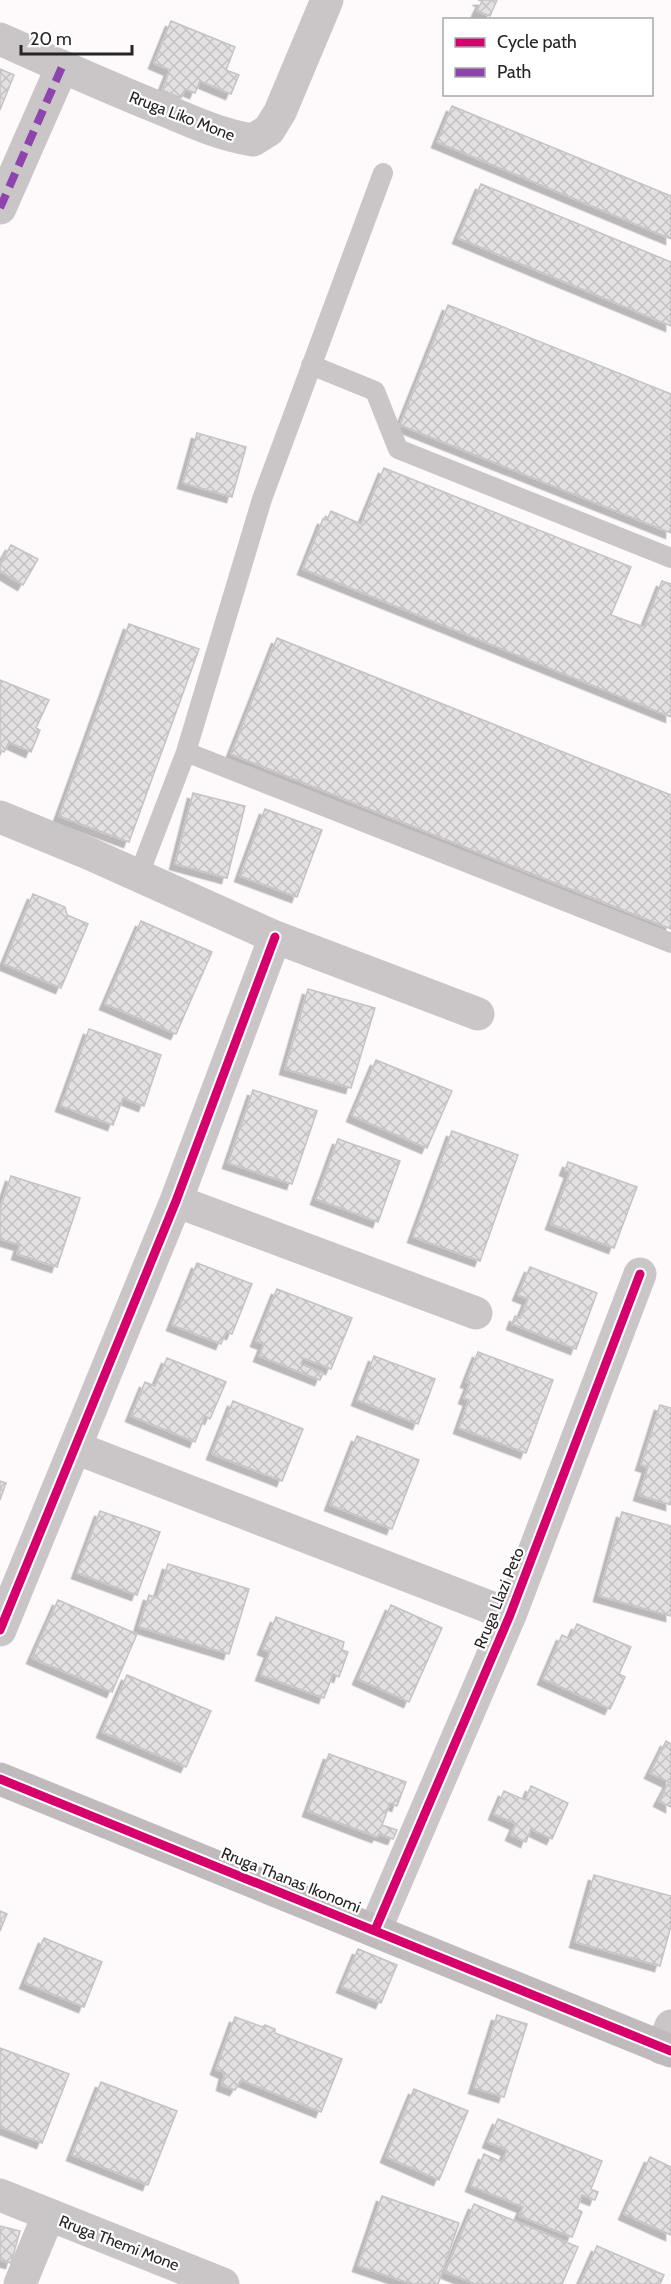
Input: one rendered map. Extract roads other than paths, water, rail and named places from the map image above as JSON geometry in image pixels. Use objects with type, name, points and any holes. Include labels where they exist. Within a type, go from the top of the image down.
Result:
[{"type":"street","name":"Rruga Liko Mone","points":[[0,39],[111,89],[230,137],[253,140],[268,130],[280,112],[327,0]]},
{"type":"street","points":[[0,208],[62,67]]},
{"type":"street","points":[[0,817],[88,853],[275,937],[478,1014]]},
{"type":"street","points":[[0,1630],[176,1201],[275,937]]},
{"type":"street","points":[[176,1201],[476,1313]]},
{"type":"street","name":"Rruga Llazi Peto","points":[[375,1930],[510,1615],[640,1274]]},
{"type":"street","points":[[76,1448],[510,1615]]},
{"type":"street","name":"Rruga Thanas Ikonomi","points":[[0,1779],[375,1930],[668,2041]]},
{"type":"street","name":"Rruga Themi Mone","points":[[0,2195],[223,2284]]},
{"type":"street","name":"Rruga Themi Mone","points":[[20,2284],[48,2216]]},
{"type":"lane","points":[[138,877],[186,752],[262,499],[383,173]]},
{"type":"lane","points":[[311,365],[375,392],[398,448],[671,558]]},
{"type":"lane","points":[[186,752],[671,943]]}]
